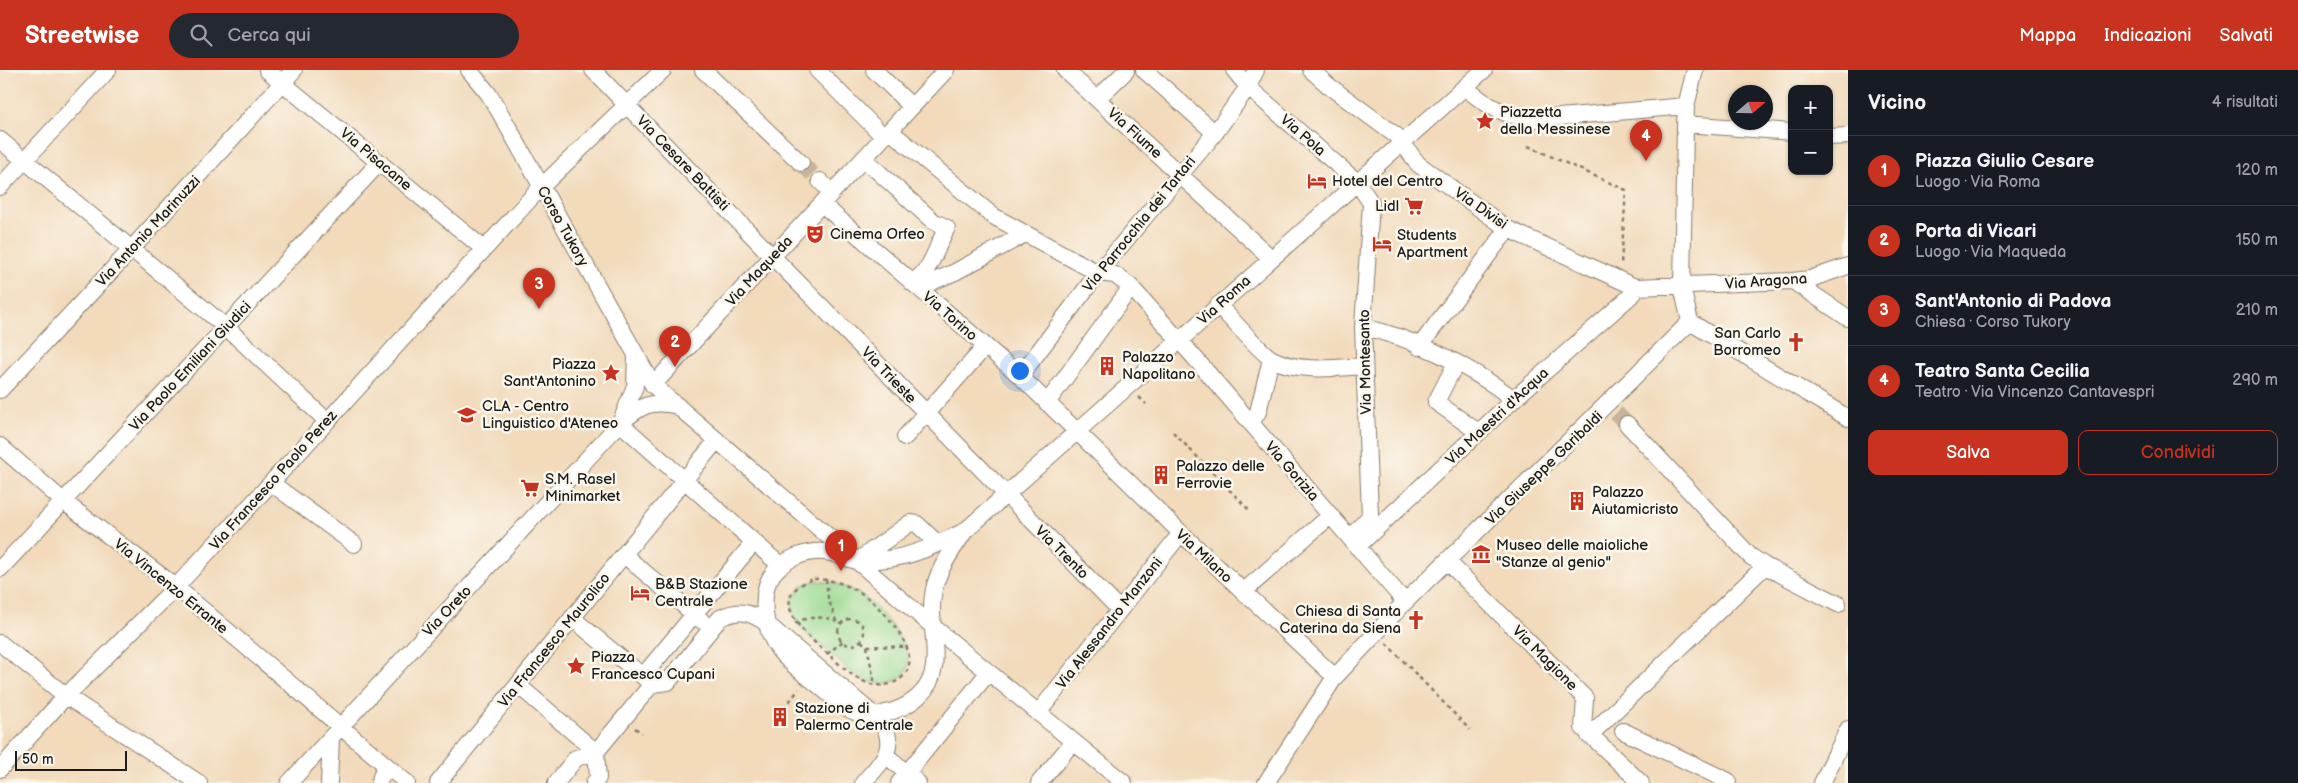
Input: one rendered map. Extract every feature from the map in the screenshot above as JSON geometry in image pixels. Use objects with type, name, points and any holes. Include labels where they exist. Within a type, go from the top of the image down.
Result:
[{"type":"street","points":[[0,187],[108,70]]},
{"type":"street","name":"Via Pisacane","points":[[268,70],[484,249]]},
{"type":"street","name":"Via Antonio Marinuzzi","points":[[0,390],[132,249],[294,70]]},
{"type":"street","name":"Corso Tukory","points":[[469,70],[488,93],[653,385],[988,673],[1124,783]]},
{"type":"street","name":"Via Cesare Battisti","points":[[593,70],[773,256]]},
{"type":"street","name":"Via Francesco Paolo Perez","points":[[0,770],[66,696],[176,587],[541,187],[663,70]]},
{"type":"street","points":[[703,70],[801,163]]},
{"type":"street","name":"Via Gorizia","points":[[817,70],[887,134],[993,216],[1098,273],[1115,275],[1131,287],[1405,602]]},
{"type":"street","points":[[874,70],[912,107]]},
{"type":"street","name":"Via Maqueda","points":[[653,385],[946,70]]},
{"type":"street","name":"Via Fiume","points":[[1065,70],[1271,258]]},
{"type":"street","points":[[1097,99],[1125,70]]},
{"type":"street","points":[[1144,70],[1215,133]]},
{"type":"street","name":"Via Pola","points":[[1234,70],[1248,87],[1357,182]]},
{"type":"street","name":"Via Parrocchia dei Tartari","points":[[1020,376],[1098,273],[1215,133],[1248,87],[1256,70]]},
{"type":"street","name":"Via Divisi","points":[[1312,70],[1329,86],[1391,131],[1418,164],[1508,228],[1635,286],[1682,287]]},
{"type":"street","name":"Via Roma","points":[[965,531],[1218,304],[1484,70]]},
{"type":"street","points":[[1695,70],[1686,106],[1685,124],[1682,287],[1690,322],[1848,418]]},
{"type":"street","points":[[1465,87],[1480,100],[1515,118],[1536,119],[1686,106]]},
{"type":"street","points":[[1685,124],[1788,132]]},
{"type":"street","points":[[1833,136],[1848,136]]},
{"type":"street","points":[[0,140],[227,328],[328,420]]},
{"type":"street","points":[[864,158],[933,221],[947,228],[936,256],[925,274],[915,285]]},
{"type":"street","name":"Via Paolo Emiliani Giudici","points":[[0,569],[380,162]]},
{"type":"street","name":"Via Torino","points":[[820,181],[827,198],[915,285],[1020,376],[1075,432]]},
{"type":"street","name":"Via Montesanto","points":[[1353,542],[1370,516],[1363,327],[1371,203],[1357,182]]},
{"type":"street","points":[[1419,347],[1508,228]]},
{"type":"street","points":[[915,285],[955,272],[1024,234]]},
{"type":"street","name":"Via Trieste","points":[[773,256],[1006,494]]},
{"type":"street","name":"Via Aragona","points":[[1682,287],[1810,279],[1848,266]]},
{"type":"street","points":[[1793,281],[1848,318]]},
{"type":"street","name":"Via Maestri d'Acqua","points":[[1353,542],[1634,293],[1635,286]]},
{"type":"street","points":[[1047,403],[1131,287]]},
{"type":"street","points":[[1218,304],[1271,359],[1304,367],[1333,369],[1364,366]]},
{"type":"street","name":"Via Giuseppe Garibaldi","points":[[1266,783],[1335,678],[1405,602],[1617,414],[1690,322]]},
{"type":"street","points":[[1363,327],[1389,333],[1481,375],[1514,400]]},
{"type":"street","points":[[905,437],[985,347]]},
{"type":"street","points":[[620,423],[635,386],[636,356]]},
{"type":"street","points":[[1251,423],[1258,412],[1271,359]]},
{"type":"street","points":[[1456,363],[1436,402],[1478,432]]},
{"type":"street","points":[[620,423],[637,409],[652,403],[663,402],[678,406]]},
{"type":"street","points":[[1617,414],[1750,556],[1765,566],[1838,604]]},
{"type":"street","points":[[620,423],[780,565]]},
{"type":"street","name":"Via Oreto","points":[[288,783],[620,423]]},
{"type":"street","name":"Via Milano","points":[[1075,432],[1335,678]]},
{"type":"street","name":"Via Francesco Maurolico","points":[[438,783],[717,440]]},
{"type":"street","name":"Via Vincenzo Errante","points":[[0,446],[64,501],[176,587],[335,733],[385,765],[407,783]]},
{"type":"street","points":[[271,483],[354,544]]},
{"type":"street","name":"Via Trento","points":[[1006,494],[1119,609]]},
{"type":"street","points":[[1243,592],[1330,516]]},
{"type":"street","points":[[857,561],[910,523],[917,524],[938,544]]},
{"type":"street","points":[[766,623],[764,595],[769,580],[780,565],[794,557],[812,552],[830,552],[857,561],[901,557],[938,544],[965,531]]},
{"type":"street","points":[[875,714],[893,712],[911,703],[927,685],[934,673],[936,660],[931,624],[933,593],[942,566],[965,531]]},
{"type":"street","name":"Via Alessandro Manzoni","points":[[1038,713],[1180,533]]},
{"type":"street","points":[[556,783],[576,758],[596,752],[694,614],[754,542]]},
{"type":"street","points":[[624,555],[712,628]]},
{"type":"street","name":"Via Magione","points":[[1448,562],[1585,698],[1583,728],[1589,736]]},
{"type":"street","points":[[1641,783],[1589,736],[1765,566]]},
{"type":"street","points":[[572,618],[648,680],[668,682],[720,618],[732,612],[749,613],[766,623],[875,714],[888,734],[889,747],[886,755],[863,783]]},
{"type":"street","points":[[0,643],[66,696],[199,783]]},
{"type":"street","points":[[886,755],[908,780],[988,673]]},
{"type":"street","points":[[518,685],[596,752],[598,778],[594,783]]},
{"type":"street","points":[[1822,783],[1848,729]]},
{"type":"street","points":[[1623,732],[1728,780]]},
{"type":"street","points":[[329,783],[335,733]]},
{"type":"street","points":[[1039,783],[1073,742]]},
{"type":"street","points":[[379,783],[385,765]]},
{"type":"path","points":[[1528,146],[1626,190],[1620,279]]},
{"type":"path","points":[[1173,432],[1251,512]]},
{"type":"path","points":[[814,579],[826,579],[843,584],[876,605],[899,631],[909,660],[908,669],[903,677],[894,683],[875,685],[862,681],[827,654],[794,623],[790,610],[790,598],[795,590],[802,583],[814,579]]},
{"type":"path","points":[[826,579],[828,598],[836,621]]},
{"type":"path","points":[[794,623],[803,619],[815,618],[836,621],[841,624]]},
{"type":"path","points":[[847,619],[860,621],[864,629],[861,641],[850,644],[843,641],[839,635],[841,624],[847,619]]},
{"type":"path","points":[[827,654],[843,641]]},
{"type":"path","points":[[861,641],[867,646],[906,647]]},
{"type":"path","points":[[1384,641],[1470,730]]},
{"type":"path","points":[[867,646],[875,685]]},
{"type":"path","points":[[789,702],[801,686]]},
{"type":"green space","points":[[814,581],[832,583],[850,589],[861,595],[880,612],[891,624],[907,651],[908,664],[904,674],[888,683],[876,683],[865,680],[848,670],[803,630],[795,617],[792,599],[803,585]]},
{"type":"tunnel","points":[[801,163],[820,181]]},
{"type":"tunnel","points":[[1616,413],[1627,424]]},
{"type":"place","name":"Piazzetta della Messinese","points":[[1485,121]]},
{"type":"place","name":"Teatro Santa Cecilia","points":[[1646,161]]},
{"type":"place","name":"Hotel del Centro","points":[[1317,181]]},
{"type":"place","name":"Lidl","points":[[1414,206]]},
{"type":"place","name":"Cinema Orfeo","points":[[815,234]]},
{"type":"place","name":"Students Apartment","points":[[1382,244]]},
{"type":"place","name":"Sant'Antonio di Padova","points":[[539,309]]},
{"type":"place","name":"San Carlo Borromeo","points":[[1796,342]]},
{"type":"place","name":"Palazzo Napolitano","points":[[1107,366]]},
{"type":"place","name":"Porta di Vicari","points":[[675,367]]},
{"type":"place","name":"Piazza Sant'Antonino","points":[[611,373]]},
{"type":"place","name":"CLA - Centro Linguistico d'Ateneo","points":[[467,415]]},
{"type":"place","name":"Palazzo delle Ferrovie","points":[[1161,475]]},
{"type":"place","name":"S.M. Rasel Minimarket","points":[[530,488]]},
{"type":"place","name":"Palazzo Aiutamicristo","points":[[1577,501]]},
{"type":"place","name":"Museo delle maioliche \"Stanze al genio\"","points":[[1481,554]]},
{"type":"place","name":"Piazza Giulio Cesare","points":[[841,571]]},
{"type":"place","name":"B&B Stazione Centrale","points":[[640,593]]},
{"type":"place","name":"Chiesa di Santa Caterina da Siena","points":[[1416,620]]},
{"type":"place","name":"Piazza Francesco Cupani","points":[[576,666]]},
{"type":"place","name":"Stazione di Palermo Centrale","points":[[780,717]]}]
